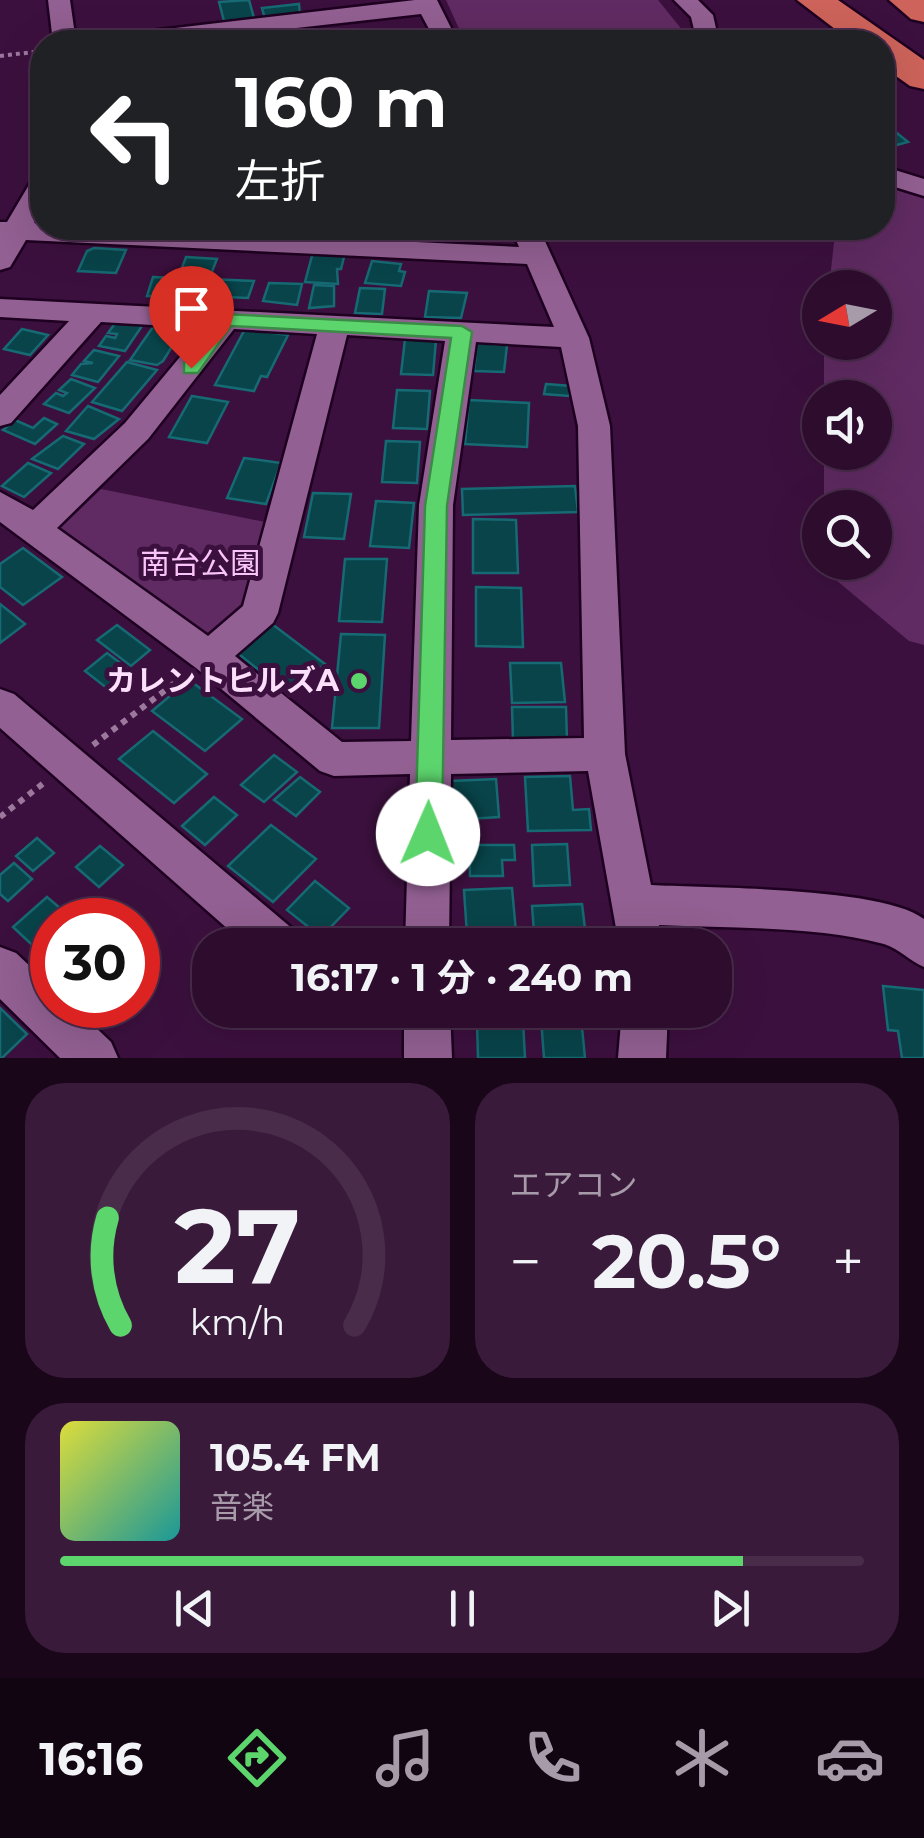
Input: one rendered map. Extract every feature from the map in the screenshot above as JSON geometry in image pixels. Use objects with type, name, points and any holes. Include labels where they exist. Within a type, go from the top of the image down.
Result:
[{"type":"highway","points":[[815,0],[857,30]]},
{"type":"highway","points":[[907,0],[924,12]]},
{"type":"highway","points":[[895,57],[924,78]]},
{"type":"street","points":[[59,0],[63,30]]},
{"type":"street","points":[[685,0],[702,15],[705,30]]},
{"type":"street","points":[[200,30],[326,8],[427,3],[441,30]]},
{"type":"street","points":[[895,178],[924,188]]},
{"type":"street","points":[[0,261],[10,231],[30,202]]},
{"type":"street","points":[[366,240],[535,256]]},
{"type":"street","points":[[529,240],[574,338],[594,426],[606,754],[637,924],[833,914],[901,928],[924,946]]},
{"type":"street","points":[[0,308],[574,338]]},
{"type":"street","points":[[0,415],[93,313]]},
{"type":"street","points":[[33,529],[102,472],[140,432],[225,320]]},
{"type":"street","points":[[209,657],[260,613],[334,326]]},
{"type":"street","points":[[427,928],[436,506],[462,332]]},
{"type":"street","points":[[0,504],[209,657],[334,759],[606,754]]},
{"type":"street","points":[[0,705],[258,928]]},
{"type":"street","points":[[0,968],[94,1058]]},
{"type":"street","points":[[427,1028],[428,1058]]},
{"type":"street","points":[[642,1058],[644,1028]]},
{"type":"path","points":[[0,56],[30,52]]},
{"type":"path","points":[[0,818],[209,657]]},
{"type":"green space","points":[[446,0],[658,0],[682,30],[460,30]]},
{"type":"green space","points":[[895,187],[924,196],[924,645],[909,641],[836,580],[892,580],[892,490],[824,490],[824,470],[892,470],[892,380],[824,380],[824,360],[892,360],[892,270],[831,270],[834,240],[895,240]]},
{"type":"green space","name":"南台公園","points":[[101,489],[270,523],[242,612],[209,635],[60,528]]},
{"type":"building","points":[[249,0],[254,18],[224,21],[219,2]]},
{"type":"building","points":[[299,4],[300,16],[265,19],[262,8]]},
{"type":"building","points":[[895,132],[908,142],[895,146]]},
{"type":"building","points":[[126,250],[116,273],[78,271],[87,251]]},
{"type":"building","points":[[313,252],[345,253],[341,269],[337,269],[338,284],[305,282]]},
{"type":"building","points":[[186,257],[217,259],[211,274],[180,273]]},
{"type":"building","points":[[372,261],[401,264],[399,271],[405,272],[401,286],[365,283]]},
{"type":"building","points":[[153,277],[177,278],[171,297],[147,296]]},
{"type":"building","points":[[208,279],[254,281],[248,298],[203,296]]},
{"type":"building","points":[[269,283],[302,284],[297,305],[263,301]]},
{"type":"building","points":[[314,285],[334,286],[334,306],[309,308]]},
{"type":"building","points":[[360,288],[385,289],[382,314],[355,313]]},
{"type":"building","points":[[429,291],[467,293],[461,318],[425,317]]},
{"type":"building","points":[[116,322],[142,326],[125,351],[99,346],[106,336],[115,338],[117,334],[108,333]]},
{"type":"building","points":[[155,324],[184,327],[163,361],[157,365],[130,360]]},
{"type":"building","points":[[22,329],[48,335],[30,355],[4,349]]},
{"type":"building","points":[[245,329],[288,335],[267,377],[261,376],[254,391],[215,385]]},
{"type":"building","points":[[405,339],[436,340],[433,375],[401,374]]},
{"type":"building","points":[[477,343],[507,345],[504,372],[474,371]]},
{"type":"building","points":[[94,350],[119,356],[98,382],[72,375],[81,364],[93,363],[84,361]]},
{"type":"building","points":[[127,362],[157,370],[122,411],[92,402]]},
{"type":"building","points":[[71,379],[95,388],[69,413],[44,404],[56,393],[67,393],[59,390]]},
{"type":"building","points":[[546,384],[571,386],[569,396],[544,394]]},
{"type":"building","points":[[397,390],[430,391],[427,429],[393,428]]},
{"type":"building","points":[[192,396],[228,402],[207,443],[169,437]]},
{"type":"building","points":[[469,400],[529,403],[527,447],[465,444]]},
{"type":"building","points":[[88,406],[119,419],[94,439],[66,431]]},
{"type":"building","points":[[44,418],[57,424],[35,444],[3,430],[15,420],[33,428]]},
{"type":"building","points":[[63,436],[84,444],[58,469],[32,459]]},
{"type":"building","points":[[386,441],[420,442],[417,483],[382,482]]},
{"type":"building","points":[[244,458],[281,463],[266,504],[227,498]]},
{"type":"building","points":[[28,463],[51,473],[24,497],[2,486]]},
{"type":"building","points":[[575,486],[578,512],[463,515],[462,489]]},
{"type":"building","points":[[313,493],[351,494],[344,539],[304,537]]},
{"type":"building","points":[[376,501],[414,503],[409,548],[370,546]]},
{"type":"building","points":[[473,519],[516,520],[518,573],[473,573]]},
{"type":"building","points":[[23,548],[62,577],[23,605],[0,587],[0,564]]},
{"type":"building","points":[[345,559],[387,559],[382,622],[339,621]]},
{"type":"building","points":[[476,587],[521,588],[523,647],[476,646]]},
{"type":"building","points":[[0,604],[25,624],[0,643]]},
{"type":"building","points":[[272,624],[325,664],[288,693],[236,652]]},
{"type":"building","points":[[117,625],[150,650],[131,666],[97,640]]},
{"type":"building","name":"カレントヒルズA","points":[[341,634],[385,635],[379,728],[332,728]]},
{"type":"building","points":[[107,653],[131,671],[108,689],[85,671]]},
{"type":"building","points":[[510,663],[561,663],[565,702],[512,703]]},
{"type":"building","points":[[189,680],[242,719],[205,751],[152,711]]},
{"type":"building","points":[[512,707],[566,707],[567,741],[513,740]]},
{"type":"building","points":[[153,731],[207,774],[174,803],[119,759]]},
{"type":"building","points":[[274,755],[297,772],[264,802],[241,785]]},
{"type":"building","points":[[570,776],[573,810],[589,809],[591,830],[528,831],[525,777]]},
{"type":"building","points":[[300,777],[320,792],[296,816],[274,800]]},
{"type":"building","points":[[496,779],[499,817],[453,820],[450,781]]},
{"type":"building","points":[[214,797],[237,815],[205,845],[182,826]]},
{"type":"building","points":[[271,825],[316,859],[273,902],[228,866]]},
{"type":"building","points":[[37,838],[54,853],[33,871],[16,856]]},
{"type":"building","points":[[567,844],[570,885],[534,886],[532,845]]},
{"type":"building","points":[[469,845],[514,845],[515,860],[502,860],[503,876],[470,876]]},
{"type":"building","points":[[100,846],[123,865],[99,887],[76,867]]},
{"type":"building","points":[[14,863],[32,879],[8,901],[0,894],[0,875]]},
{"type":"building","points":[[315,881],[349,908],[330,928],[310,928],[287,910]]},
{"type":"building","points":[[512,888],[516,928],[467,928],[464,890]]},
{"type":"building","points":[[582,904],[585,928],[534,928],[532,906]]},
{"type":"building","points":[[30,912],[30,943],[13,927]]},
{"type":"building","points":[[883,986],[924,990],[924,1058],[902,1058],[898,1031],[888,1030]]},
{"type":"building","points":[[0,1008],[27,1034],[2,1058],[0,1058]]},
{"type":"building","points":[[477,1028],[523,1028],[525,1058],[478,1058]]},
{"type":"building","points":[[542,1028],[582,1028],[585,1058],[544,1058]]},
{"type":"place","name":"カレントヒルズA","points":[[359,681]]},
{"type":"route","points":[[191,368],[225,320],[462,332],[436,506],[428,834]]}]
